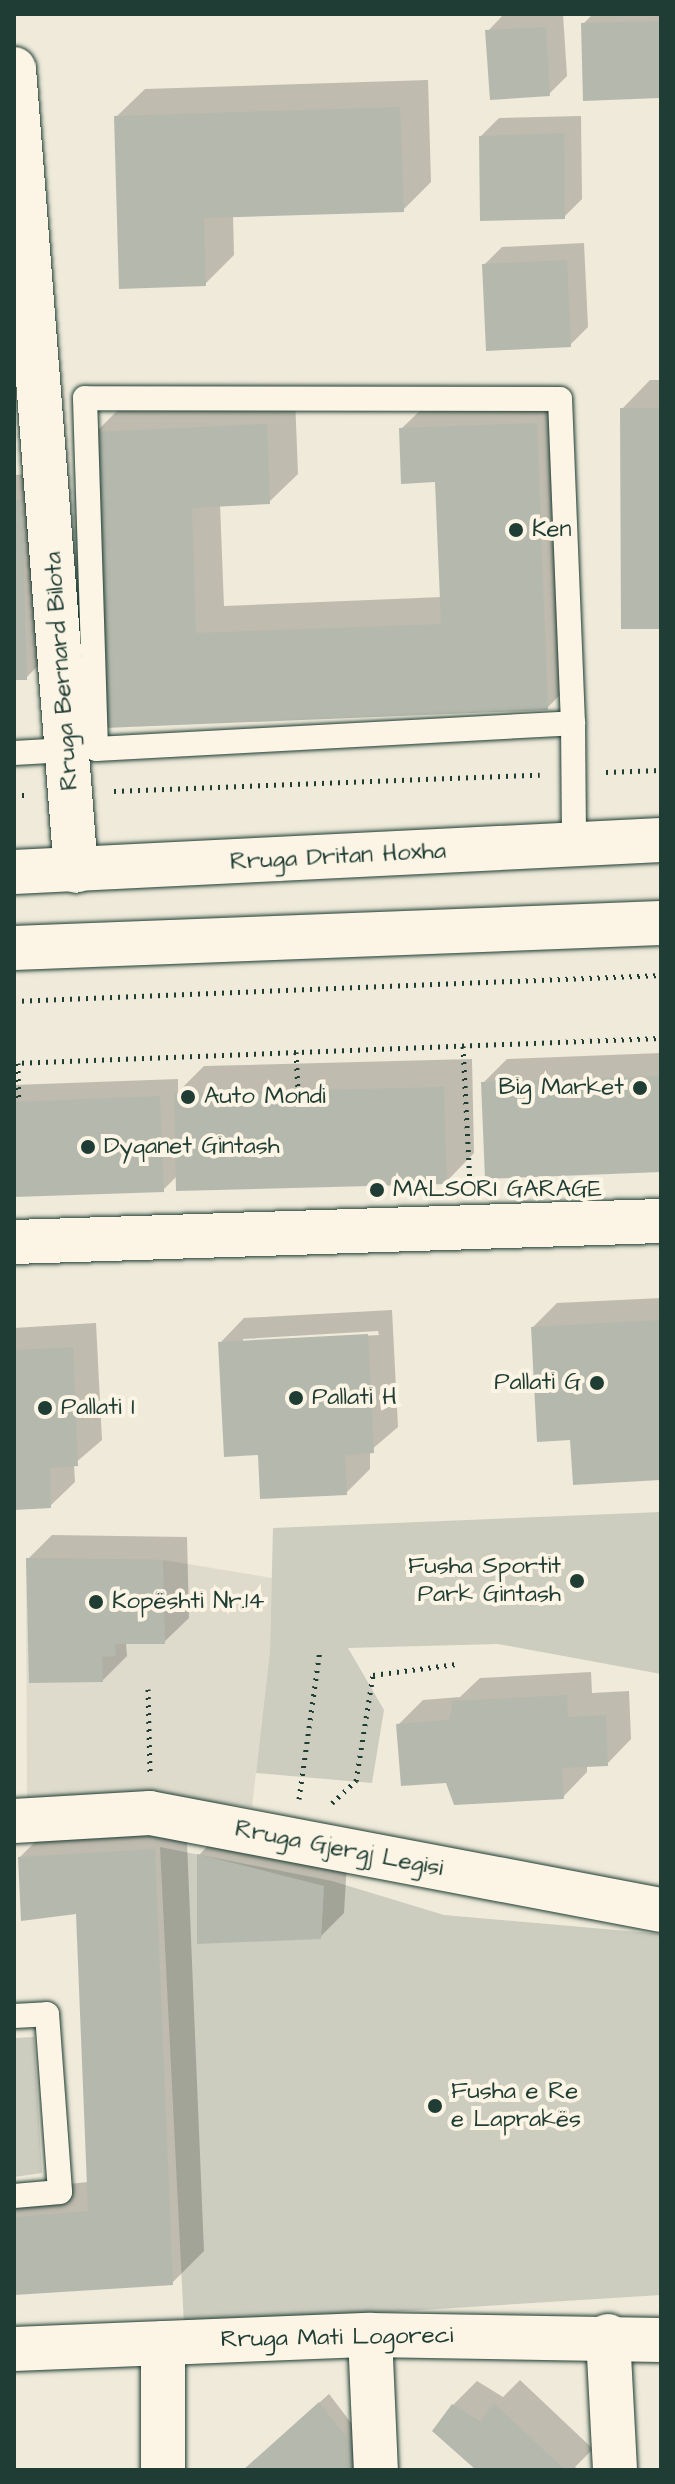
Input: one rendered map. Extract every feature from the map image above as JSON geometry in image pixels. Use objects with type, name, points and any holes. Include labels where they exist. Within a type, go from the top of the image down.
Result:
[{"type":"street","name":"Rruga Bernard Bilota","points":[[14,69],[31,471],[67,750],[76,871]]},
{"type":"street","name":"Rruga Dritan Hoxha","points":[[14,872],[661,840]]},
{"type":"street","points":[[14,948],[661,923]]},
{"type":"street","points":[[14,1242],[661,1221]]},
{"type":"street","name":"Rruga Gjergj Legisi","points":[[14,1821],[150,1813],[661,1910]]},
{"type":"street","points":[[370,2335],[376,2470]]},
{"type":"street","name":"Rruga Mati Logoreci","points":[[14,2349],[370,2335],[608,2336],[661,2340]]},
{"type":"street","points":[[608,2336],[615,2470]]},
{"type":"street","points":[[163,2343],[163,2470]]},
{"type":"lane","points":[[573,723],[96,749],[85,398],[560,399],[573,723],[574,844]]},
{"type":"lane","points":[[14,753],[67,750]]},
{"type":"lane","points":[[14,2016],[47,2014],[60,2192],[14,2196]]},
{"type":"path","points":[[14,795],[661,770]]},
{"type":"path","points":[[14,1001],[661,975]]},
{"type":"path","points":[[19,1102],[16,1063],[661,1038]]},
{"type":"path","points":[[463,1046],[472,1227]]},
{"type":"path","points":[[296,1052],[298,1091]]},
{"type":"path","points":[[290,1839],[309,1752],[320,1649]]},
{"type":"path","points":[[290,1839],[356,1781],[373,1675],[456,1664]]},
{"type":"path","points":[[148,1689],[150,1813]]},
{"type":"shaded area","points":[[661,1512],[661,1674],[498,1644],[348,1648],[384,1710],[372,1783],[256,1773],[270,1650],[273,1528]]},
{"type":"shaded area","points":[[26,1558],[163,1560],[272,1578],[270,1650],[252,1807],[151,1795],[27,1804]]},
{"type":"shaded area","name":"Fusha e Re e Laprakës","points":[[160,1847],[332,1881],[444,1915],[661,1934],[661,2295],[184,2325]]},
{"type":"shaded area","points":[[34,2037],[42,2173],[14,2177],[14,2038]]},
{"type":"building","points":[[659,21],[660,98],[583,101],[581,23]]},
{"type":"building","points":[[546,27],[550,96],[490,100],[485,30]]},
{"type":"building","points":[[400,107],[404,212],[204,218],[206,286],[119,289],[114,116]]},
{"type":"building","points":[[564,133],[565,219],[480,221],[479,136]]},
{"type":"building","points":[[567,260],[571,347],[486,351],[482,264]]},
{"type":"building","points":[[620,408],[661,408],[661,629],[621,629]]},
{"type":"building","points":[[537,423],[548,710],[105,728],[93,432],[267,424],[270,504],[192,508],[196,633],[441,624],[435,482],[401,484],[399,428]]},
{"type":"building","points":[[22,500],[27,680],[14,680],[14,501]]},
{"type":"building","points":[[661,1076],[661,1172],[485,1179],[481,1082]]},
{"type":"building","points":[[444,1087],[447,1184],[176,1191],[174,1093]]},
{"type":"building","name":"Dyqanet Gintash","points":[[160,1096],[164,1192],[14,1197],[14,1102]]},
{"type":"building","name":"Pallati G","points":[[661,1320],[660,1480],[573,1485],[570,1440],[537,1442],[531,1327]]},
{"type":"building","name":"Pallati H","points":[[368,1334],[374,1453],[345,1455],[347,1495],[260,1499],[258,1455],[224,1457],[218,1342]]},
{"type":"building","name":"Pallati I","points":[[73,1347],[78,1466],[50,1468],[51,1508],[14,1510],[14,1350]]},
{"type":"building","name":"Kopështi Nr.14","points":[[26,1558],[163,1560],[165,1644],[115,1644],[116,1656],[102,1657],[103,1682],[29,1683]]},
{"type":"building","points":[[567,1695],[568,1717],[606,1715],[608,1766],[562,1768],[564,1799],[454,1805],[446,1783],[401,1786],[396,1724],[449,1720],[453,1701]]},
{"type":"building","points":[[155,1849],[173,2285],[14,2295],[14,2217],[88,2211],[76,1914],[21,1921],[18,1857]]},
{"type":"building","points":[[197,1854],[324,1886],[321,1939],[197,1944]]},
{"type":"building","points":[[319,2402],[367,2464],[362,2470],[243,2470]]},
{"type":"building","points":[[494,2403],[565,2470],[476,2470],[432,2431],[452,2404],[480,2421]]},
{"type":"place","name":"Ken","points":[[516,530]]},
{"type":"place","name":"Big Market","points":[[640,1088]]},
{"type":"place","name":"Auto Mondi","points":[[188,1097]]},
{"type":"place","name":"Dyqanet Gintash","points":[[88,1147]]},
{"type":"place","name":"MALSORI GARAGE","points":[[377,1190]]},
{"type":"place","name":"Pallati G","points":[[597,1383]]},
{"type":"place","name":"Pallati H","points":[[296,1398]]},
{"type":"place","name":"Pallati I","points":[[45,1408]]},
{"type":"place","name":"Fusha Sportit Park Gintash","points":[[577,1581]]},
{"type":"place","name":"Kopështi Nr.14","points":[[96,1602]]},
{"type":"place","name":"Fusha e Re e Laprakës","points":[[435,2106]]}]
